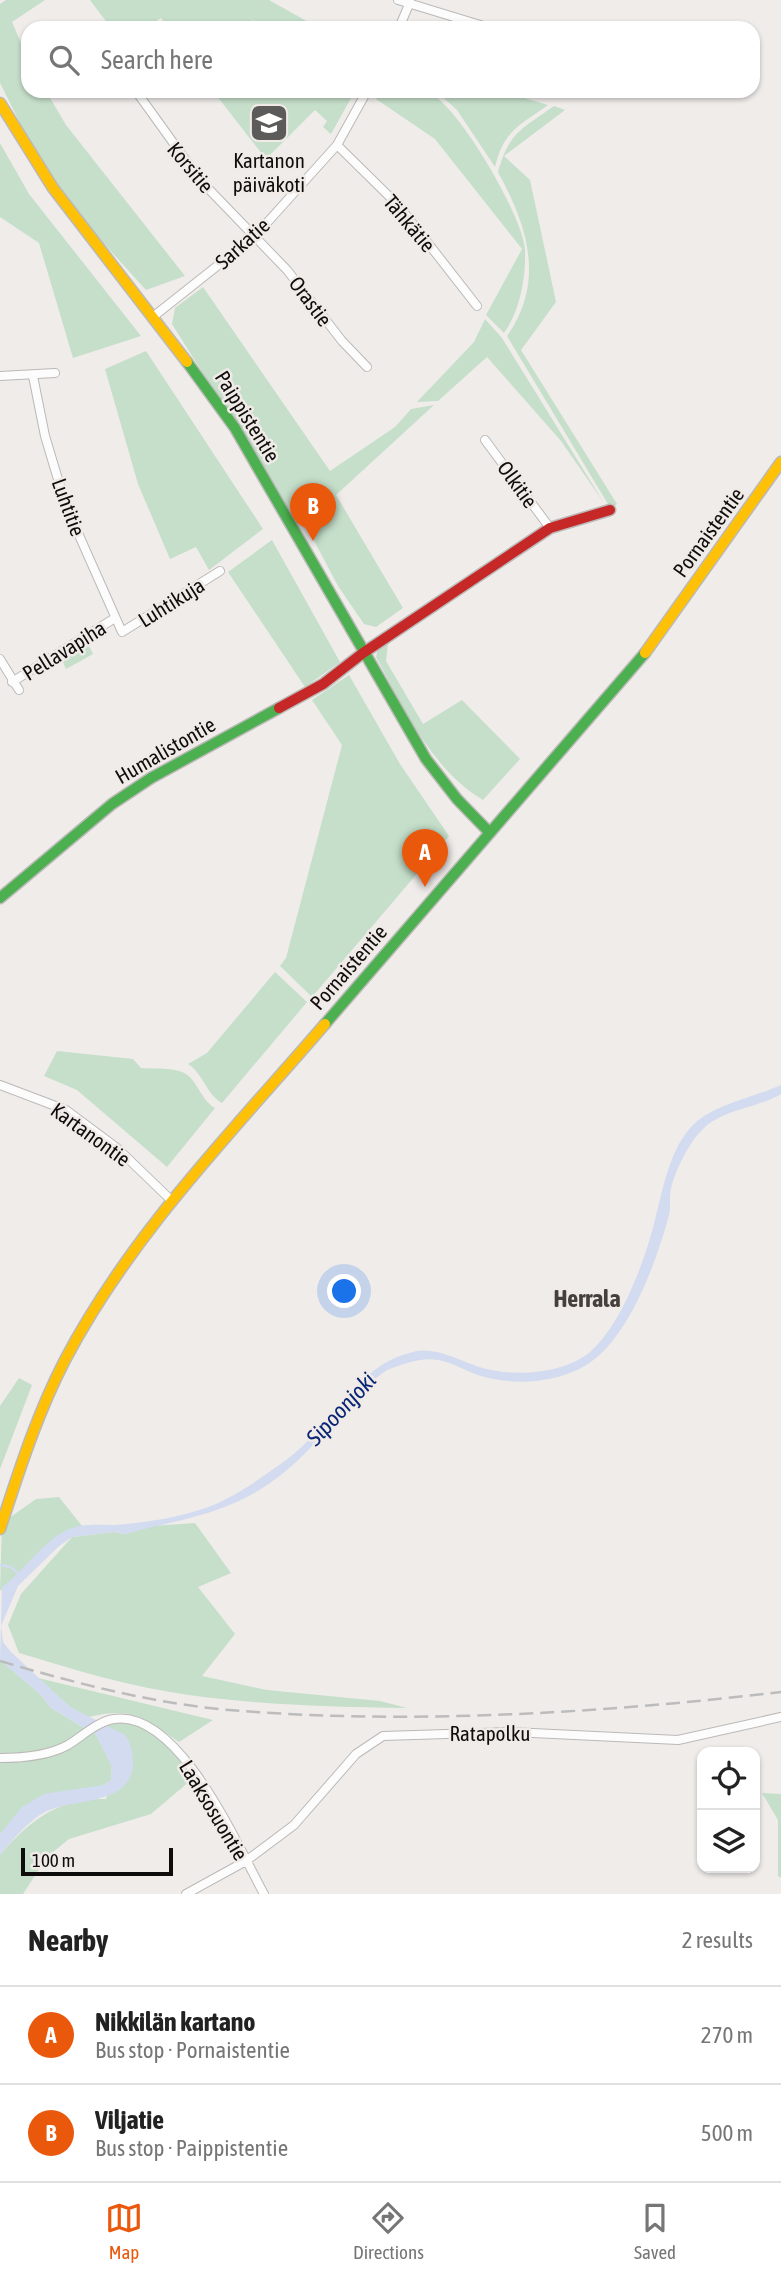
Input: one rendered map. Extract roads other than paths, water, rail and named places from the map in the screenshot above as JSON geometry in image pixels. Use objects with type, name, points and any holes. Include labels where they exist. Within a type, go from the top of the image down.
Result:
[{"type":"street","points":[[398,0],[468,21]]},
{"type":"street","points":[[402,21],[410,2]]},
{"type":"street","name":"Korsitie","points":[[141,98],[200,180],[255,236]]},
{"type":"street","name":"Sarkatie","points":[[153,316],[255,236],[337,145],[364,98]]},
{"type":"street","name":"Paippistentie","points":[[0,103],[53,190],[92,244],[153,316],[235,428],[426,759],[457,799],[490,833]]},
{"type":"street","name":"Tähkätie","points":[[337,145],[399,206],[477,306]]},
{"type":"street","name":"Orastie","points":[[255,236],[287,270],[342,341],[367,367]]},
{"type":"street","points":[[0,376],[54,373]]},
{"type":"street","name":"Luhtitie","points":[[33,376],[46,436],[66,506],[122,632]]},
{"type":"street","name":"Olkitie","points":[[485,440],[551,528]]},
{"type":"street","name":"Pornaistentie","points":[[0,1529],[27,1445],[73,1345],[111,1281],[172,1201],[645,652],[781,463]]},
{"type":"street","name":"Humalistontie","points":[[0,898],[112,804],[188,756],[323,684],[363,653],[551,528],[610,510]]},
{"type":"street","name":"Luhtikuja","points":[[122,632],[220,571]]},
{"type":"street","name":"Pellavapiha","points":[[12,682],[115,618]]},
{"type":"street","points":[[0,659],[19,690]]},
{"type":"street","name":"Kartanontie","points":[[0,1085],[66,1110],[117,1149],[172,1201]]},
{"type":"street","name":"Ratapolku","points":[[186,1894],[246,1861],[294,1825],[356,1754],[383,1736],[512,1732],[678,1740],[781,1717]]},
{"type":"street","name":"Laaksosuontie","points":[[0,1758],[22,1758],[64,1747],[114,1719],[138,1722],[173,1746],[197,1774],[264,1894]]},
{"type":"water","name":"Sipoonjoki","points":[[781,1085],[781,1094],[721,1117],[704,1128],[693,1141],[673,1181],[669,1215],[647,1280],[624,1324],[610,1344],[594,1359],[565,1375],[528,1382],[490,1378],[432,1359],[387,1370],[352,1401],[296,1462],[256,1492],[194,1517],[125,1534],[113,1532],[72,1537],[18,1586],[1,1626],[3,1642],[70,1707],[125,1735],[133,1760],[131,1775],[124,1786],[100,1798],[43,1813],[25,1827],[0,1855],[0,1834],[22,1807],[44,1794],[103,1785],[111,1780],[112,1767],[96,1735],[51,1708],[40,1694],[0,1660],[2,1587],[48,1543],[65,1531],[88,1525],[119,1525],[173,1517],[211,1506],[234,1495],[286,1460],[317,1431],[359,1384],[374,1370],[392,1359],[413,1352],[430,1351],[479,1367],[521,1373],[551,1369],[579,1360],[602,1340],[631,1290],[651,1236],[668,1169],[686,1133],[713,1111]]},
{"type":"waterway","points":[[0,1565],[11,1567],[21,1576]]},
{"type":"railway","points":[[0,1661],[142,1697],[200,1707],[297,1714],[435,1716],[575,1711],[781,1692]]},
{"type":"place","name":"Kartanon päiväkoti","points":[[269,123]]},
{"type":"place","name":"Viljatie","points":[[313,541]]},
{"type":"place","name":"Nikkilän kartano","points":[[425,887]]},
{"type":"district","name":"Herrala","points":[[587,1298]]}]
